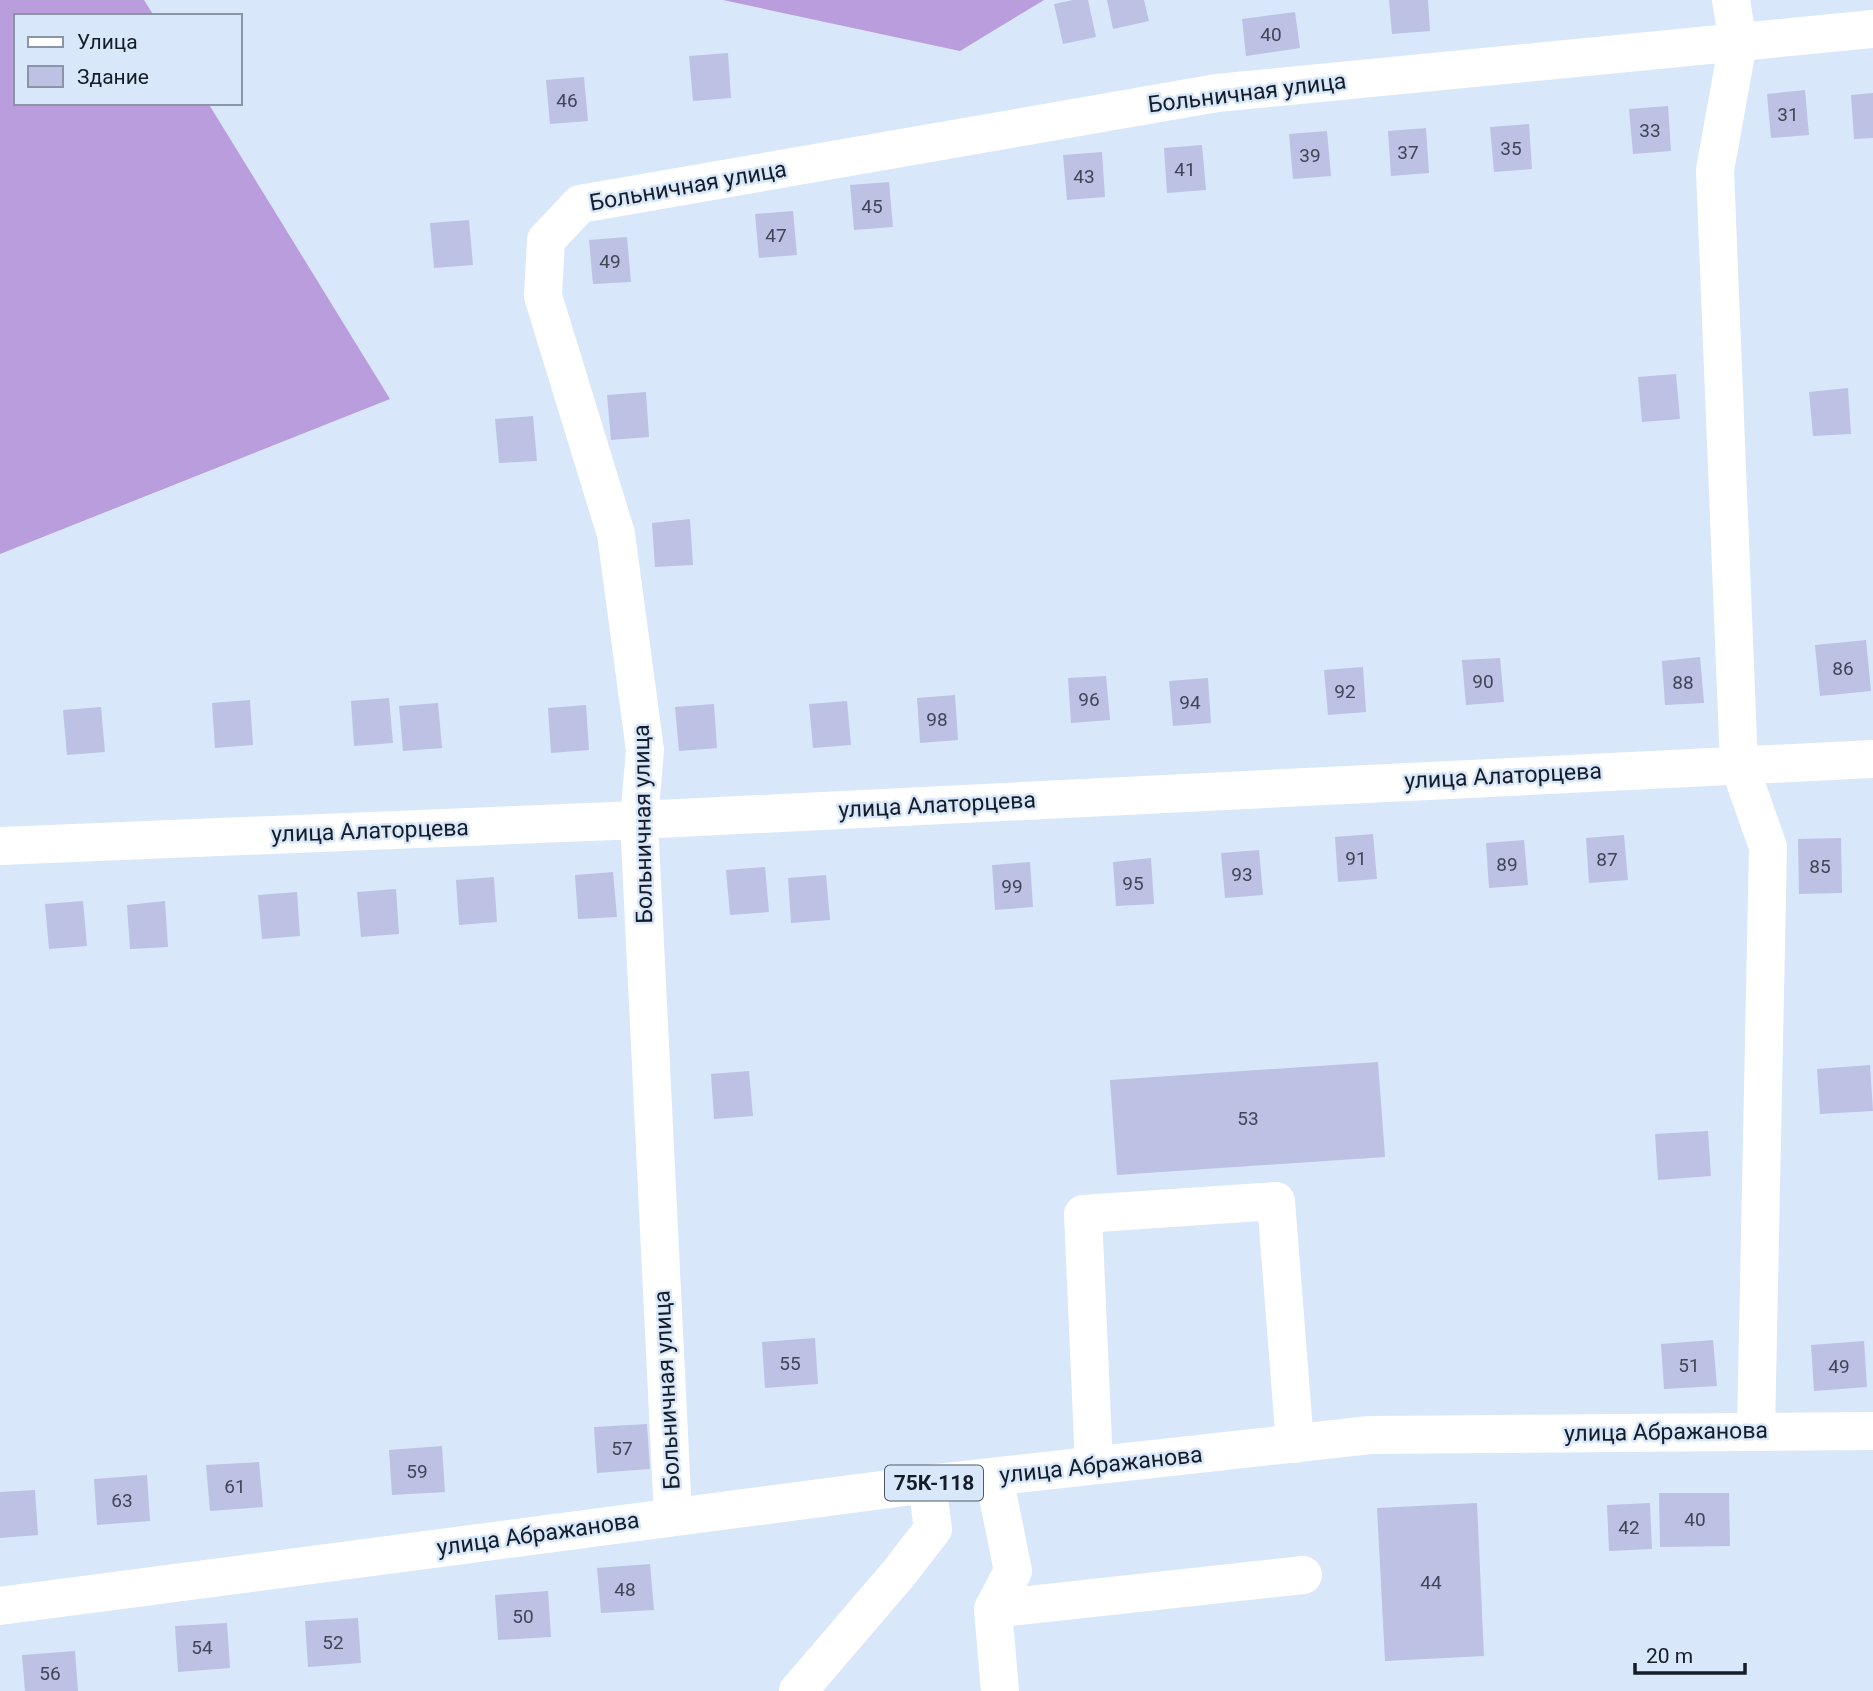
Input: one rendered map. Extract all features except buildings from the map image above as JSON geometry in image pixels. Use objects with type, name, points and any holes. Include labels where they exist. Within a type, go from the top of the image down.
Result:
[{"type":"street","points":[[1731,0],[1738,43],[1715,170],[1739,765],[1768,847],[1756,1431]]},
{"type":"street","name":"Больничная улица","points":[[673,1516],[639,820],[645,750],[616,534],[543,296],[546,240],[580,204],[1217,93],[1873,29]]},
{"type":"street","name":"улица Алаторцева","points":[[0,846],[639,820],[1873,759]]},
{"type":"street","points":[[1094,1465],[1083,1214],[1276,1201],[1295,1444]]},
{"type":"street","name":"улица Абражанова","points":[[0,1606],[926,1484],[1370,1436],[1873,1431]]},
{"type":"street","points":[[993,1477],[1013,1571],[993,1609],[1000,1691]]},
{"type":"street","points":[[798,1691],[933,1529],[926,1484]]},
{"type":"street","points":[[993,1609],[1303,1575]]},
{"type":"shaded area","points":[[0,0],[144,0],[153,14],[14,14],[14,105],[209,105],[390,399],[0,554]]},
{"type":"shaded area","points":[[723,0],[1044,0],[960,51]]}]
